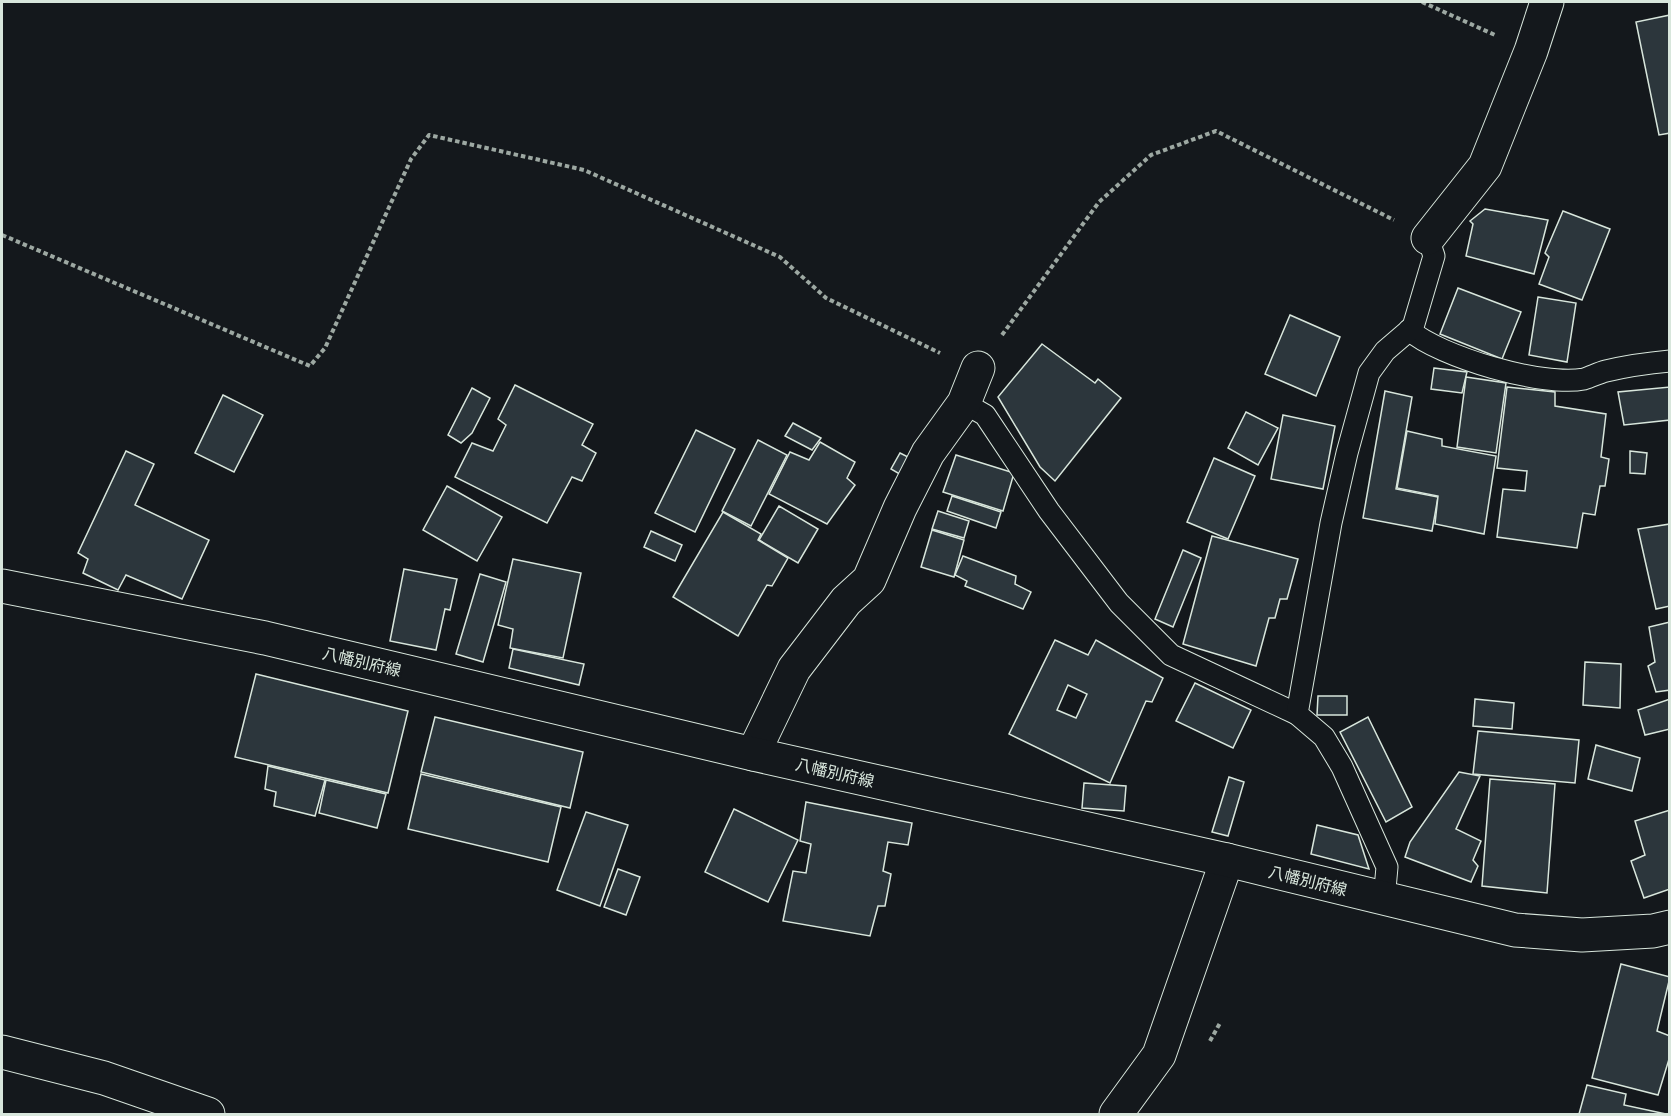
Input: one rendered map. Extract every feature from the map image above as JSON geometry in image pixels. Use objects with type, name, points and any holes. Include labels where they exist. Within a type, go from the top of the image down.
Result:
[{"type":"main road","points":[[1428,238],[1485,166],[1531,51],[1546,2]]},
{"type":"main road","points":[[753,754],[794,669],[846,601],[869,580],[900,508],[928,453],[964,403],[978,368]]},
{"type":"main road","name":"八幡別府線","points":[[2,586],[265,639],[575,710],[753,754],[1227,860],[1515,930],[1581,935],[1653,931],[1670,927]]},
{"type":"main road","points":[[1116,1114],[1159,1055],[1227,860]]},
{"type":"main road","points":[[2,1052],[104,1078],[208,1114]]},
{"type":"lane","points":[[1297,714],[1331,523],[1369,373],[1385,351],[1413,327],[1434,256],[1428,238]]},
{"type":"lane","points":[[1409,330],[1423,342],[1505,371],[1554,378],[1583,379],[1604,371],[1670,361]]},
{"type":"lane","points":[[964,403],[985,415],[1049,511],[1119,603],[1171,655],[1297,714],[1324,737],[1342,767],[1387,867],[1384,900]]},
{"type":"path","points":[[1422,2],[1531,51]]},
{"type":"path","points":[[2,235],[310,366],[325,348],[411,159],[429,135],[584,170],[780,257],[826,298],[955,361],[978,368],[1099,202],[1151,155],[1216,132],[1428,238]]},
{"type":"building","points":[[1670,15],[1670,133],[1659,135],[1636,22]]},
{"type":"building","points":[[1485,209],[1548,220],[1534,274],[1466,256],[1473,224],[1470,221]]},
{"type":"building","points":[[1563,211],[1610,229],[1582,300],[1539,284],[1549,257],[1545,253]]},
{"type":"building","points":[[1458,288],[1521,312],[1502,359],[1440,334]]},
{"type":"building","points":[[1538,297],[1576,303],[1567,362],[1529,355]]},
{"type":"building","points":[[1290,315],[1340,337],[1316,396],[1265,374]]},
{"type":"building","points":[[1042,344],[1095,383],[1098,379],[1121,398],[1055,481],[1040,467],[998,397]]},
{"type":"building","points":[[1434,368],[1467,372],[1462,393],[1431,389]]},
{"type":"building","points":[[1466,377],[1506,383],[1496,453],[1457,447]]},
{"type":"building","points":[[515,385],[593,424],[582,445],[596,453],[582,481],[572,477],[547,523],[455,477],[472,443],[493,451],[506,425],[498,419]]},
{"type":"building","points":[[1507,387],[1555,392],[1555,406],[1606,414],[1601,457],[1609,459],[1605,486],[1600,486],[1595,515],[1583,513],[1577,548],[1497,537],[1503,489],[1525,491],[1527,471],[1497,468]]},
{"type":"building","points":[[1670,387],[1670,420],[1624,425],[1618,392]]},
{"type":"building","points":[[472,388],[490,398],[472,433],[461,443],[448,435]]},
{"type":"building","points":[[1385,391],[1412,397],[1396,489],[1438,497],[1432,531],[1363,518]]},
{"type":"building","points":[[223,395],[263,415],[234,472],[195,453]]},
{"type":"building","points":[[1246,412],[1278,428],[1258,465],[1228,448]]},
{"type":"building","points":[[1283,415],[1335,426],[1323,489],[1271,479]]},
{"type":"building","points":[[793,423],[821,438],[812,450],[785,436]]},
{"type":"building","points":[[696,430],[735,449],[695,532],[655,513]]},
{"type":"building","points":[[1407,431],[1442,439],[1442,446],[1496,456],[1484,534],[1435,524],[1438,496],[1397,488]]},
{"type":"building","points":[[758,440],[787,455],[751,526],[722,511]]},
{"type":"building","points":[[820,442],[855,462],[847,478],[855,485],[827,524],[769,494],[790,452],[809,460]]},
{"type":"building","points":[[126,451],[154,464],[135,505],[209,540],[182,599],[126,575],[118,590],[83,573],[88,559],[78,553]]},
{"type":"building","points":[[1630,451],[1647,453],[1645,474],[1630,473]]},
{"type":"building","points":[[900,453],[912,459],[903,476],[891,469]]},
{"type":"building","points":[[956,455],[1014,473],[1003,511],[943,492]]},
{"type":"building","points":[[1214,458],[1255,476],[1228,539],[1187,522]]},
{"type":"building","points":[[447,486],[502,517],[477,561],[423,530]]},
{"type":"building","points":[[952,496],[1001,512],[996,528],[947,511]]},
{"type":"building","points":[[779,506],[818,529],[798,563],[759,540]]},
{"type":"building","points":[[938,511],[969,521],[964,538],[932,529]]},
{"type":"building","points":[[723,512],[761,534],[758,540],[788,558],[772,586],[767,585],[738,636],[673,597]]},
{"type":"building","points":[[1670,524],[1670,606],[1656,609],[1638,529]]},
{"type":"building","points":[[932,530],[964,540],[954,577],[921,567]]},
{"type":"building","points":[[651,531],[682,545],[675,561],[644,547]]},
{"type":"building","points":[[1212,536],[1298,559],[1287,599],[1280,599],[1275,618],[1269,618],[1256,666],[1183,644]]},
{"type":"building","points":[[1183,550],[1201,558],[1173,627],[1155,619]]},
{"type":"building","points":[[963,556],[1016,576],[1015,584],[1031,592],[1023,609],[965,586],[967,581],[955,575]]},
{"type":"building","points":[[513,559],[581,573],[563,658],[510,648],[513,629],[498,625]]},
{"type":"building","points":[[404,569],[457,579],[450,610],[445,609],[436,650],[390,641]]},
{"type":"building","points":[[480,574],[506,582],[483,662],[456,654]]},
{"type":"building","points":[[1670,622],[1670,690],[1656,692],[1648,666],[1655,662],[1649,627]]},
{"type":"building","points":[[1055,640],[1088,655],[1096,640],[1163,678],[1152,702],[1146,701],[1110,783],[1009,734]],"holes":[[[1068,685],[1087,694],[1076,718],[1057,710]]]},
{"type":"building","points":[[513,649],[584,664],[579,685],[509,668]]},
{"type":"building","points":[[1585,662],[1621,664],[1620,708],[1583,705]]},
{"type":"building","points":[[256,674],[408,711],[388,793],[235,757]]},
{"type":"building","points":[[1195,683],[1251,710],[1233,748],[1176,721]]},
{"type":"building","points":[[1318,696],[1347,696],[1347,715],[1317,715]]},
{"type":"building","points":[[1475,699],[1514,703],[1512,729],[1473,726]]},
{"type":"building","points":[[1670,699],[1670,729],[1645,735],[1638,710]]},
{"type":"building","points":[[435,717],[583,752],[570,808],[421,772]]},
{"type":"building","points":[[1368,717],[1412,807],[1386,822],[1340,732]]},
{"type":"building","points":[[1478,731],[1579,740],[1575,783],[1473,774]]},
{"type":"building","points":[[1596,745],[1640,758],[1632,791],[1588,779]]},
{"type":"building","points":[[268,766],[325,780],[315,816],[274,806],[276,792],[265,789]]},
{"type":"building","points":[[1459,772],[1480,776],[1456,829],[1481,841],[1473,860],[1478,866],[1471,882],[1405,857],[1410,842]]},
{"type":"building","points":[[421,774],[561,807],[548,862],[408,829]]},
{"type":"building","points":[[1229,777],[1244,782],[1228,836],[1212,832]]},
{"type":"building","points":[[1490,779],[1555,784],[1547,893],[1482,886]]},
{"type":"building","points":[[326,780],[386,794],[377,828],[319,813]]},
{"type":"building","points":[[1084,783],[1126,786],[1124,811],[1082,808]]},
{"type":"building","points":[[806,802],[912,823],[908,845],[888,842],[883,871],[891,874],[885,906],[878,906],[870,936],[783,921],[793,871],[806,873],[811,844],[800,841]]},
{"type":"building","points":[[734,809],[798,840],[768,902],[705,872]]},
{"type":"building","points":[[1670,810],[1670,889],[1644,898],[1631,861],[1645,855],[1635,821]]},
{"type":"building","points":[[586,812],[628,825],[600,906],[557,890]]},
{"type":"building","points":[[1317,825],[1358,835],[1369,869],[1311,854]]},
{"type":"building","points":[[618,869],[640,877],[626,915],[604,907]]},
{"type":"building","points":[[1621,964],[1670,977],[1657,1031],[1670,1036],[1670,1056],[1658,1095],[1592,1078]]},
{"type":"building","points":[[1587,1085],[1626,1094],[1624,1105],[1666,1114],[1579,1114]]}]
